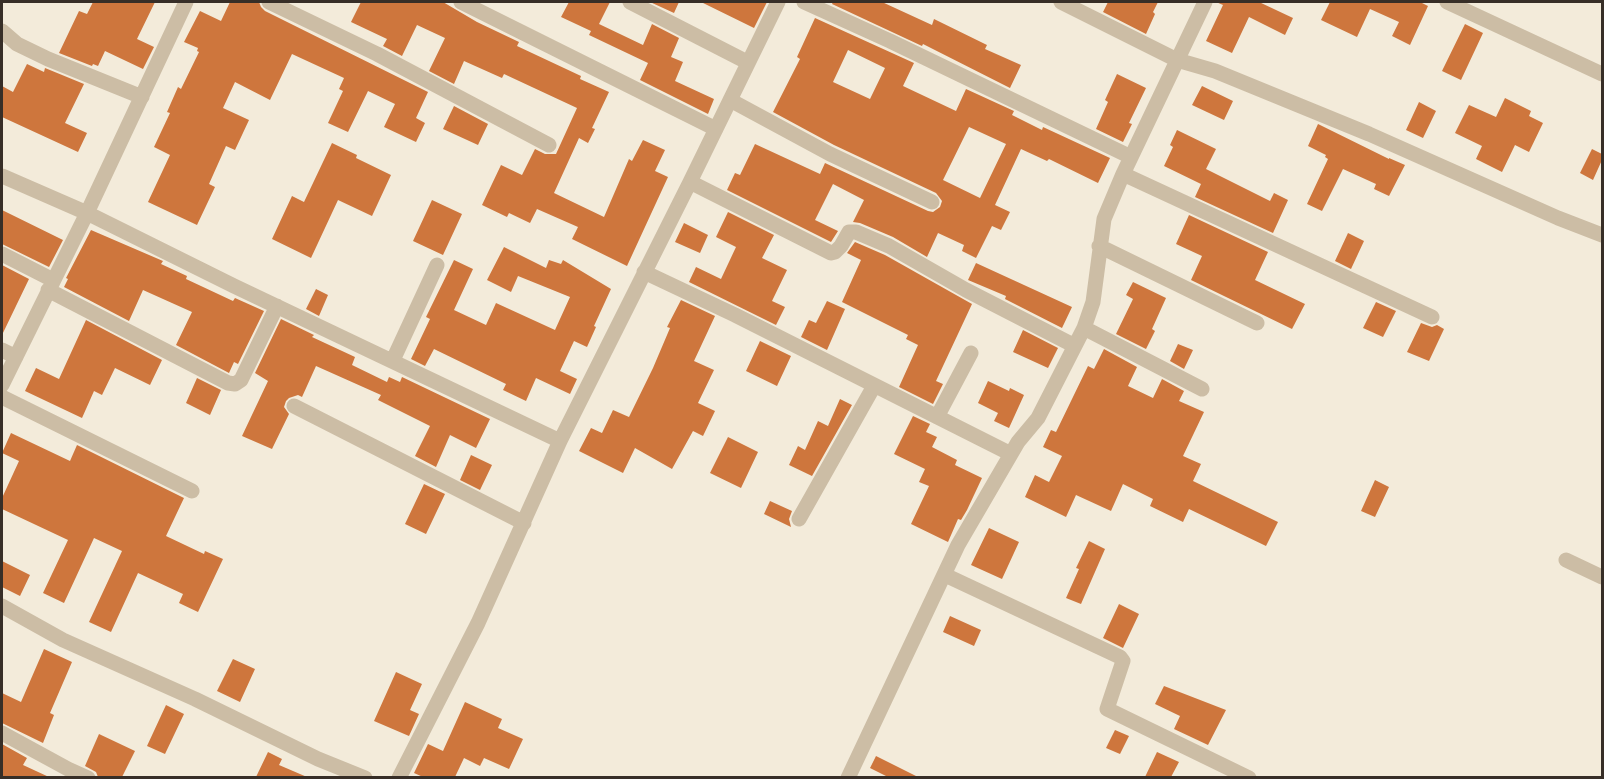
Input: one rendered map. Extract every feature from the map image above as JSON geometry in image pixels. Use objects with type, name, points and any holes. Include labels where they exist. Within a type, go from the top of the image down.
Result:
[{"type":"street","points":[[2,385],[87,213],[186,2]]},
{"type":"street","points":[[269,2],[377,54],[549,145]]},
{"type":"street","points":[[461,2],[716,129]]},
{"type":"street","points":[[630,2],[747,62]]},
{"type":"street","points":[[399,777],[478,623],[560,441],[778,2]]},
{"type":"street","points":[[804,2],[1131,157]]},
{"type":"street","points":[[1061,2],[1177,60],[1215,71],[1369,134],[1558,218],[1602,235]]},
{"type":"street","points":[[849,777],[958,545],[1011,454],[1038,418],[1052,393],[1073,345],[1084,328],[1093,302],[1104,219],[1205,2]]},
{"type":"street","points":[[1447,2],[1602,74]]},
{"type":"street","points":[[2,32],[17,44],[48,59],[141,97]]},
{"type":"street","points":[[730,100],[801,140],[932,202]]},
{"type":"street","points":[[1123,174],[1432,317]]},
{"type":"street","points":[[2,176],[87,213],[560,441]]},
{"type":"street","points":[[690,182],[831,253],[841,246],[849,232],[856,232],[889,246],[966,290],[1073,345]]},
{"type":"street","points":[[1100,246],[1257,323]]},
{"type":"street","points":[[2,254],[51,285],[228,383],[235,384],[241,380],[278,306]]},
{"type":"street","points":[[393,360],[437,265]]},
{"type":"street","points":[[644,272],[735,315],[1011,454]]},
{"type":"street","points":[[1084,328],[1202,389]]},
{"type":"street","points":[[2,350],[16,357]]},
{"type":"street","points":[[937,417],[971,353]]},
{"type":"street","points":[[799,519],[874,386]]},
{"type":"street","points":[[2,397],[192,490]]},
{"type":"street","points":[[294,406],[524,524]]},
{"type":"street","points":[[1566,560],[1602,577]]},
{"type":"street","points":[[945,575],[1118,656],[1123,661],[1107,708],[1249,777]]},
{"type":"street","points":[[2,606],[63,640],[195,699],[318,759],[365,777]]},
{"type":"street","points":[[2,732],[68,769],[88,777]]},
{"type":"building","points":[[93,2],[155,2],[137,39],[154,47],[143,69],[105,51],[98,66],[93,64],[92,66],[59,53],[79,11],[87,14]]},
{"type":"building","points":[[230,2],[259,2],[265,11],[428,92],[416,118],[425,123],[416,142],[384,127],[395,104],[368,91],[348,132],[328,123],[343,91],[339,89],[344,78],[292,54],[270,100],[235,82],[223,108],[249,120],[235,150],[226,146],[209,184],[215,187],[197,225],[148,202],[170,155],[154,147],[170,113],[167,112],[178,87],[181,89],[199,52],[198,48],[184,42],[200,11],[221,21]]},
{"type":"building","points":[[361,2],[443,2],[477,22],[519,42],[517,46],[609,92],[592,128],[595,129],[588,143],[579,138],[554,193],[604,217],[629,159],[632,161],[643,140],[665,150],[655,171],[668,177],[627,266],[572,239],[578,227],[537,209],[530,223],[509,213],[507,217],[482,205],[501,165],[522,175],[535,149],[545,154],[556,154],[577,108],[504,74],[502,78],[464,61],[454,84],[429,71],[445,38],[417,25],[402,56],[383,46],[387,39],[351,22]]},
{"type":"building","points":[[569,2],[610,2],[599,24],[643,45],[652,24],[679,38],[671,57],[683,62],[675,81],[714,99],[708,114],[640,80],[648,63],[589,35],[591,31],[561,17]]},
{"type":"building","points":[[650,2],[679,2],[674,13]]},
{"type":"building","points":[[701,2],[767,2],[754,28]]},
{"type":"building","points":[[833,2],[882,2],[932,25],[934,19],[987,45],[985,49],[1021,65],[1010,88],[923,44],[922,46],[832,4]]},
{"type":"building","points":[[1108,2],[1158,2],[1146,34],[1103,12]]},
{"type":"building","points":[[1216,2],[1259,2],[1293,18],[1285,35],[1249,17],[1232,53],[1206,41],[1223,5]]},
{"type":"building","points":[[1330,2],[1420,2],[1428,6],[1410,45],[1392,36],[1399,22],[1370,9],[1357,37],[1321,20]]},
{"type":"building","points":[[815,18],[914,63],[903,86],[956,111],[966,89],[1014,111],[1012,115],[1042,130],[1043,127],[1110,158],[1098,183],[1049,159],[1047,161],[1021,149],[995,205],[1010,212],[1001,230],[992,226],[976,258],[962,251],[964,245],[938,233],[927,257],[893,237],[853,222],[864,200],[833,184],[815,220],[838,231],[831,242],[727,190],[735,173],[740,175],[755,144],[820,174],[825,163],[928,211],[933,212],[940,207],[942,201],[936,193],[834,145],[773,112],[800,59],[797,57]],"holes":[[[848,50],[885,68],[870,99],[833,82]],[[969,127],[1006,144],[980,198],[943,180]]]},
{"type":"building","points":[[1465,24],[1483,33],[1461,80],[1442,71]]},
{"type":"building","points":[[27,64],[44,72],[45,68],[84,84],[65,123],[87,133],[78,152],[2,117],[2,86],[13,92]]},
{"type":"building","points":[[1117,74],[1146,88],[1129,123],[1132,124],[1123,142],[1096,129],[1108,102],[1105,100]]},
{"type":"building","points":[[1202,86],[1233,101],[1224,120],[1192,105]]},
{"type":"building","points":[[1505,98],[1531,111],[1529,116],[1543,123],[1529,152],[1515,145],[1502,172],[1476,159],[1482,146],[1455,133],[1469,105],[1496,117]]},
{"type":"building","points":[[1419,102],[1436,111],[1423,138],[1406,130]]},
{"type":"building","points":[[454,106],[488,124],[478,145],[443,129]]},
{"type":"building","points":[[1318,124],[1405,165],[1389,196],[1374,189],[1376,184],[1343,169],[1322,211],[1307,204],[1328,159],[1326,155],[1308,146]]},
{"type":"building","points":[[1177,130],[1216,149],[1206,169],[1270,201],[1274,193],[1288,200],[1273,233],[1195,197],[1201,184],[1164,166],[1173,147],[1170,145]]},
{"type":"building","points":[[332,143],[391,175],[372,216],[338,200],[311,258],[272,239],[292,196],[304,202]]},
{"type":"building","points":[[1592,149],[1602,154],[1602,160],[1593,180],[1580,173]]},
{"type":"building","points":[[432,200],[462,214],[443,255],[413,241]]},
{"type":"building","points":[[2,210],[63,240],[49,267],[2,244]]},
{"type":"building","points":[[728,212],[774,235],[762,258],[787,270],[772,301],[785,307],[776,325],[689,282],[696,267],[721,279],[736,247],[716,237]]},
{"type":"building","points":[[1189,215],[1268,252],[1255,280],[1305,304],[1292,329],[1191,280],[1202,256],[1176,244]]},
{"type":"building","points":[[684,223],[708,235],[700,253],[675,242]]},
{"type":"building","points":[[91,230],[163,261],[161,264],[187,276],[186,279],[233,301],[235,298],[264,311],[238,364],[234,362],[229,373],[176,345],[192,312],[143,290],[129,321],[64,287],[68,279],[66,278]]},
{"type":"building","points":[[1348,233],[1364,241],[1351,269],[1335,261]]},
{"type":"building","points":[[855,242],[885,255],[972,304],[936,381],[943,384],[933,404],[899,387],[918,345],[906,339],[908,335],[842,302],[861,260],[847,253]]},
{"type":"building","points":[[504,247],[546,268],[549,260],[561,264],[563,260],[611,289],[587,347],[574,341],[560,371],[577,379],[570,394],[536,378],[526,401],[503,390],[506,384],[434,349],[425,366],[411,359],[430,319],[426,317],[454,260],[473,269],[454,310],[486,325],[496,303],[555,330],[570,297],[518,276],[511,292],[487,280]]},
{"type":"building","points":[[976,263],[1072,307],[1062,328],[1005,299],[1006,296],[968,280]]},
{"type":"building","points":[[2,265],[29,279],[2,335]]},
{"type":"building","points":[[1133,282],[1166,298],[1152,329],[1155,331],[1146,349],[1116,334],[1133,299],[1126,295]]},
{"type":"building","points":[[316,289],[328,295],[319,316],[306,309]]},
{"type":"building","points":[[681,300],[715,316],[694,361],[714,370],[698,403],[715,411],[703,436],[693,431],[672,469],[635,448],[623,473],[579,451],[591,428],[602,433],[613,410],[629,417],[653,368],[670,328],[667,327]]},
{"type":"building","points":[[827,301],[845,309],[827,350],[801,337],[809,320],[816,323]]},
{"type":"building","points":[[1376,302],[1396,311],[1383,337],[1363,328]]},
{"type":"building","points":[[281,319],[314,335],[312,337],[355,357],[352,365],[387,382],[389,377],[400,382],[402,377],[490,419],[476,448],[450,435],[436,467],[415,456],[430,426],[378,400],[381,395],[316,366],[302,397],[298,395],[286,401],[284,407],[289,414],[272,449],[242,436],[268,381],[255,373]]},
{"type":"building","points":[[86,320],[162,360],[150,385],[115,368],[102,395],[94,391],[82,418],[25,391],[36,368],[59,379]]},
{"type":"building","points":[[1421,323],[1432,327],[1437,325],[1444,329],[1429,361],[1407,352]]},
{"type":"building","points":[[1023,330],[1058,348],[1048,368],[1013,352]]},
{"type":"building","points":[[760,341],[791,356],[777,386],[746,371]]},
{"type":"building","points":[[1178,344],[1193,350],[1184,369],[1170,361]]},
{"type":"building","points":[[1104,349],[1137,367],[1128,386],[1153,398],[1162,379],[1184,391],[1179,401],[1204,412],[1183,456],[1201,464],[1193,481],[1278,522],[1266,546],[1189,509],[1183,522],[1150,506],[1153,499],[1123,484],[1111,511],[1076,495],[1066,517],[1025,497],[1035,475],[1049,482],[1062,456],[1043,447],[1051,430],[1056,432],[1088,366],[1094,369]]},
{"type":"building","points":[[197,378],[221,390],[210,415],[186,403]]},
{"type":"building","points":[[988,381],[1024,395],[1009,428],[994,421],[998,413],[978,403]]},
{"type":"building","points":[[840,399],[852,405],[812,476],[789,465],[798,446],[805,450],[818,421],[828,426]]},
{"type":"building","points":[[913,416],[930,424],[926,432],[937,437],[932,447],[957,460],[955,465],[982,478],[967,510],[961,520],[958,519],[948,542],[911,524],[929,486],[919,482],[925,469],[894,454]]},
{"type":"building","points":[[11,433],[70,461],[77,445],[184,498],[166,536],[204,554],[205,551],[223,559],[198,612],[179,603],[183,594],[138,573],[111,632],[89,622],[122,551],[94,538],[64,603],[43,593],[68,540],[2,509],[2,498],[19,461],[2,453]]},
{"type":"building","points":[[728,437],[758,452],[741,488],[710,473]]},
{"type":"building","points":[[471,455],[492,465],[480,490],[460,480]]},
{"type":"building","points":[[1375,480],[1389,487],[1375,517],[1361,511]]},
{"type":"building","points":[[424,484],[445,494],[426,534],[405,524]]},
{"type":"building","points":[[770,501],[792,511],[789,519],[791,527],[764,514]]},
{"type":"building","points":[[989,528],[1019,542],[1002,579],[971,565]]},
{"type":"building","points":[[1089,541],[1105,549],[1081,604],[1066,598],[1079,569],[1076,568]]},
{"type":"building","points":[[2,561],[30,575],[20,596],[2,587]]},
{"type":"building","points":[[1119,604],[1139,614],[1123,648],[1103,638]]},
{"type":"building","points":[[950,616],[981,630],[974,646],[943,632]]},
{"type":"building","points":[[44,649],[72,662],[50,713],[54,715],[43,743],[2,723],[2,693],[21,702]]},
{"type":"building","points":[[233,659],[255,669],[240,702],[217,691]]},
{"type":"building","points":[[396,672],[422,684],[410,710],[419,714],[409,736],[374,721]]},
{"type":"building","points":[[1164,686],[1226,710],[1208,745],[1174,729],[1180,716],[1155,704]]},
{"type":"building","points":[[465,702],[502,719],[498,728],[523,739],[509,769],[484,758],[480,766],[464,758],[455,777],[423,777],[414,773],[428,744],[443,751]]},
{"type":"building","points":[[166,705],[184,714],[165,754],[147,746]]},
{"type":"building","points":[[1115,730],[1129,736],[1120,754],[1106,748]]},
{"type":"building","points":[[99,734],[135,751],[122,777],[98,777],[96,772],[85,766]]},
{"type":"building","points":[[2,744],[27,758],[23,765],[49,777],[2,777]]},
{"type":"building","points":[[268,752],[282,759],[279,765],[307,777],[256,777]]},
{"type":"building","points":[[1157,752],[1179,762],[1171,777],[1145,777]]},
{"type":"building","points":[[876,756],[918,777],[888,777],[870,768]]}]
